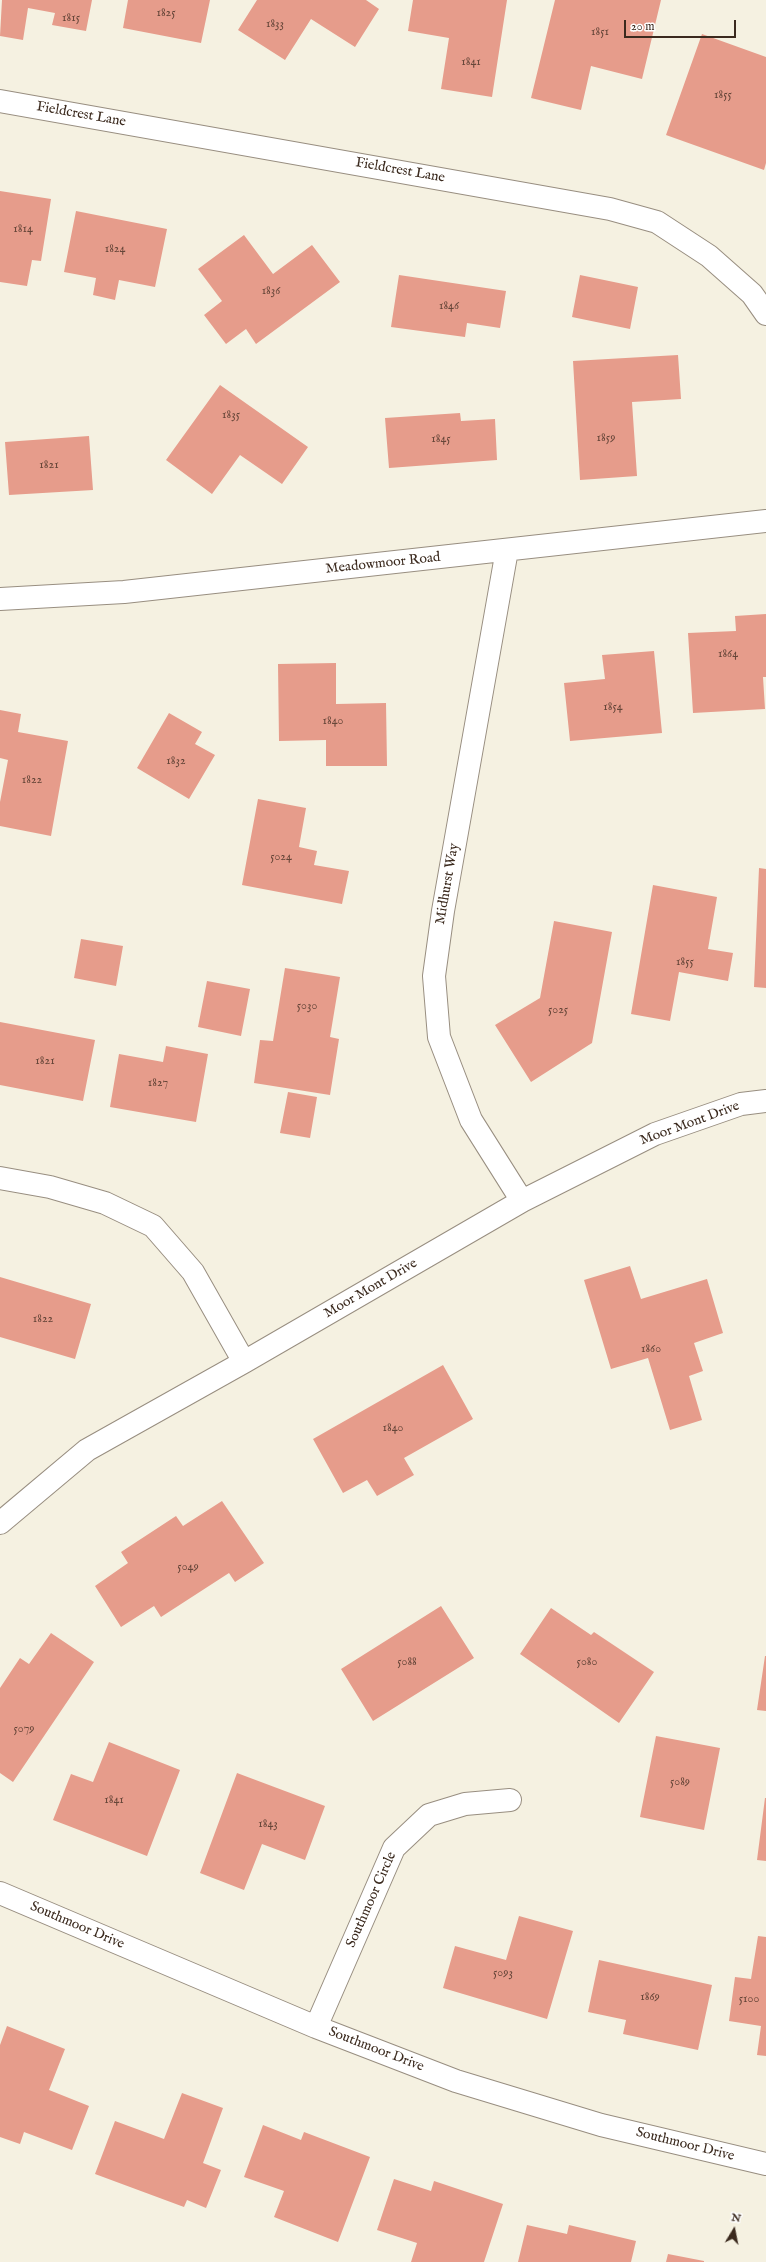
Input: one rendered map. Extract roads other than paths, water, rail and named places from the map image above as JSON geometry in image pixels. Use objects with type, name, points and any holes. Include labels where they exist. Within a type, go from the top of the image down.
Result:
[{"type":"street","name":"Fieldcrest Lane","points":[[0,101],[610,209],[657,222],[709,256],[752,294],[766,314]]},
{"type":"street","name":"Meadowmoor Road","points":[[0,599],[124,592],[766,521]]},
{"type":"street","name":"Midhurst Way","points":[[507,550],[443,911],[434,976],[439,1037],[470,1120],[522,1201]]},
{"type":"street","name":"Moor Mont Drive","points":[[0,1523],[87,1450],[244,1362],[522,1201],[654,1134],[741,1104],[766,1101]]},
{"type":"street","points":[[0,1178],[50,1187],[105,1203],[153,1226],[193,1272],[244,1362]]},
{"type":"street","name":"Southmoor Circle","points":[[316,2027],[394,1848],[428,1815],[464,1804],[510,1800]]},
{"type":"street","name":"Southmoor Drive","points":[[0,1893],[316,2027],[456,2081],[601,2125],[766,2164]]}]
